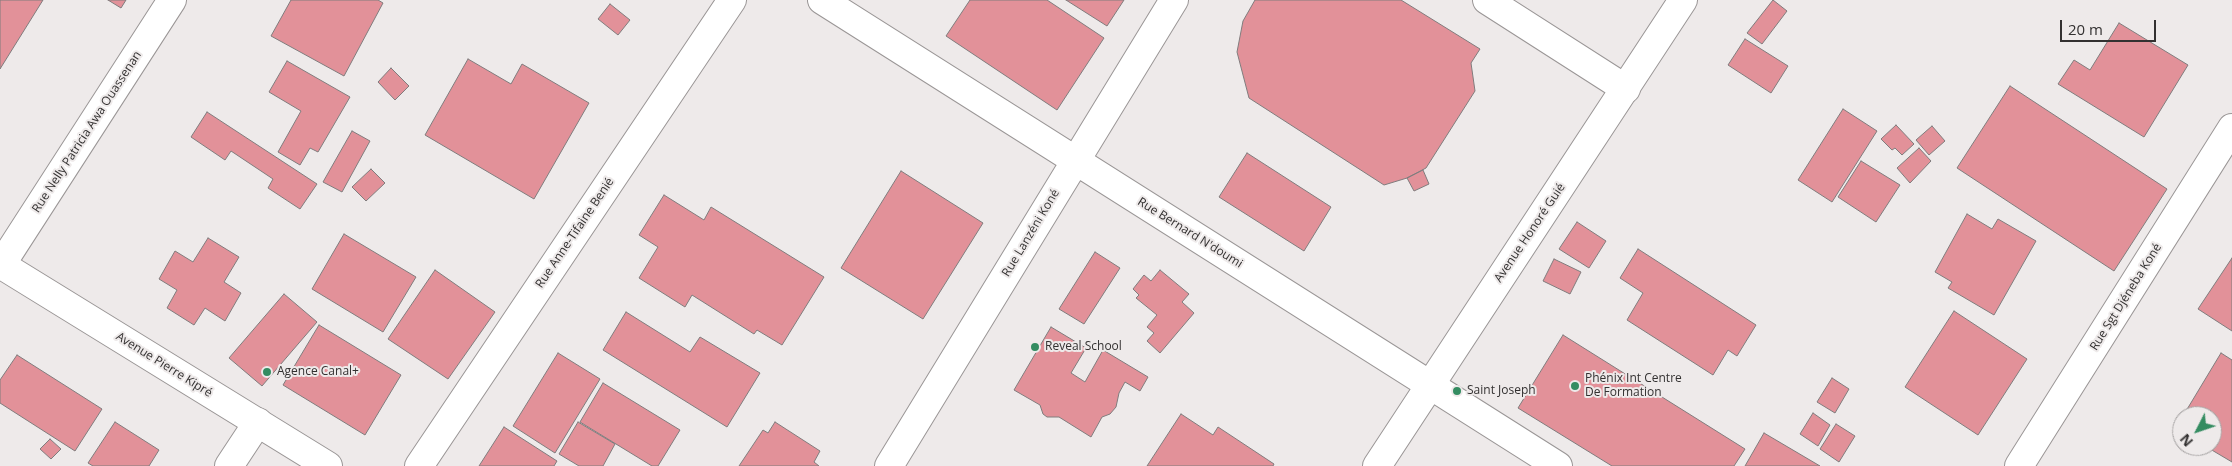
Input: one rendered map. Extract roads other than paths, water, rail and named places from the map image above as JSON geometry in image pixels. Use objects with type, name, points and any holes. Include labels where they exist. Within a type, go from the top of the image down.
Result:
[{"type":"street","name":"Rue Nelly Patricia Awa Ouassenan","points":[[1,264],[172,0]]},
{"type":"street","name":"Rue Anne-Tifaine Benié","points":[[419,466],[732,0]]},
{"type":"street","name":"Rue Bernard N'doumi","points":[[822,0],[1558,466]]},
{"type":"street","name":"Rue Lanzéni Koné","points":[[889,466],[1174,0]]},
{"type":"street","points":[[1486,0],[1626,89]]},
{"type":"street","name":"Avenue Honoré Guié","points":[[1377,466],[1683,0]]},
{"type":"street","name":"Rue Sgt Djéneba Koné","points":[[2019,466],[2232,128]]},
{"type":"street","name":"Avenue Pierre Kipré","points":[[1,264],[328,466]]},
{"type":"street","points":[[229,466],[258,422]]},
{"type":"place","name":"Reveal School","points":[[1035,347]]},
{"type":"place","name":"Agence Canal+","points":[[267,372]]},
{"type":"place","name":"Phénix Int Centre De Formation","points":[[1575,386]]},
{"type":"place","name":"Saint Joseph","points":[[1457,391]]}]
